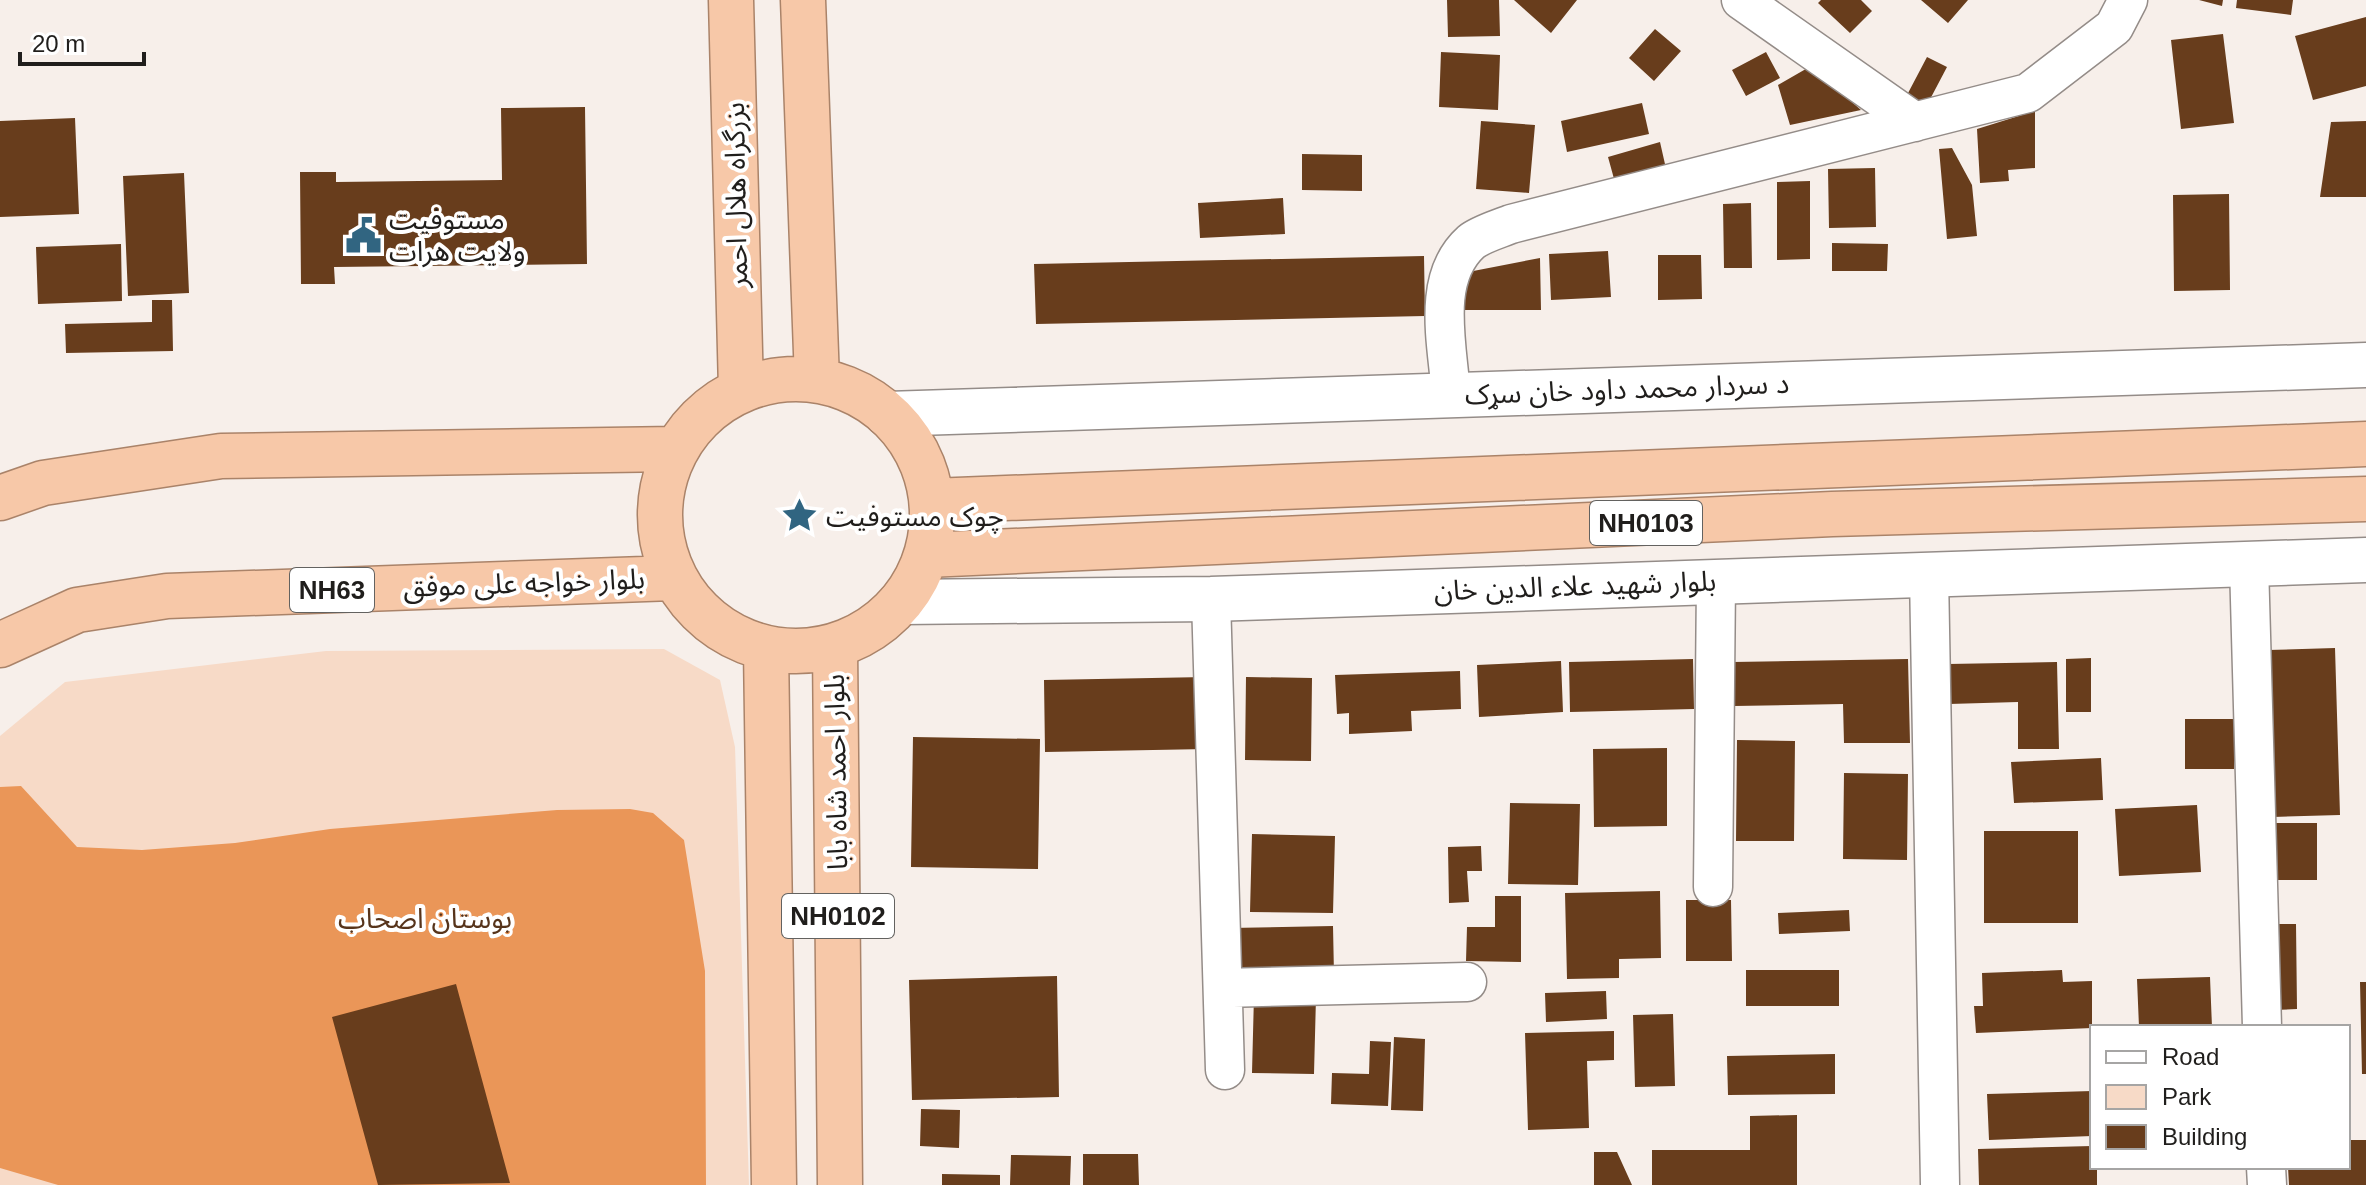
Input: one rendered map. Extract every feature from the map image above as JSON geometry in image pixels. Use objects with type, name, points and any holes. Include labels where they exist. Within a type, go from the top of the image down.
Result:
[{"type":"highway","name":"بزرگراه هلال احمر","points":[[731,0],[741,390]]},
{"type":"highway","points":[[803,0],[817,380]]},
{"type":"highway","points":[[778,379],[817,380],[855,393],[887,414],[914,447],[926,473],[932,501],[927,555],[901,602],[871,629],[835,646],[801,652],[766,649],[729,634],[697,610],[673,578],[660,536],[660,492],[675,449],[703,414],[741,390],[778,379]]},
{"type":"highway","name":"NH0103","points":[[932,501],[2366,444]]},
{"type":"highway","points":[[0,498],[43,483],[221,456],[675,449]]},
{"type":"highway","name":"NH0103","points":[[927,555],[1832,514],[2366,499]]},
{"type":"highway","name":"بلوار خواجه علی موفق","points":[[0,645],[77,610],[167,596],[673,578]]},
{"type":"highway","name":"بلوار احمد شاه بابا","points":[[835,646],[840,1185]]},
{"type":"highway","name":"NH0102","points":[[766,649],[774,1185]]},
{"type":"street","points":[[1741,0],[1915,122]]},
{"type":"street","points":[[1451,395],[1445,288],[1450,268],[1473,241],[1511,224],[2028,93],[2114,27],[2128,0]]},
{"type":"street","name":"د سردار محمد داود خان سړک","points":[[887,414],[2366,365]]},
{"type":"street","points":[[2262,1025],[2249,564],[2366,560]]},
{"type":"street","name":"بلوار شهید علاء الدین خان","points":[[901,602],[1211,599],[2249,564]]},
{"type":"street","points":[[1929,574],[1940,1184]]},
{"type":"street","points":[[1713,887],[1716,581]]},
{"type":"street","points":[[1211,599],[1225,1070]]},
{"type":"street","points":[[1223,988],[1467,982]]},
{"type":"green space","name":"بوستان اصحاب","points":[[664,649],[720,680],[735,747],[749,1185],[0,1185],[0,736],[65,682],[326,651]]},
{"type":"green space","name":"بوستان اصحاب","points":[[21,786],[77,847],[142,850],[235,843],[330,829],[557,810],[630,809],[653,813],[684,840],[705,971],[706,1185],[58,1185],[0,1168],[0,787]]},
{"type":"building","points":[[1447,0],[1499,0],[1500,36],[1448,37]]},
{"type":"building","points":[[1514,0],[1577,0],[1551,33]]},
{"type":"building","points":[[1821,0],[1861,0],[1872,11],[1850,33],[1818,3]]},
{"type":"building","points":[[1921,0],[1968,0],[1948,23]]},
{"type":"building","points":[[2199,0],[2223,0],[2222,6]]},
{"type":"building","points":[[2237,0],[2293,0],[2291,15],[2236,8]]},
{"type":"building","points":[[2366,17],[2366,86],[2313,100],[2295,36]]},
{"type":"building","points":[[1655,29],[1681,51],[1654,81],[1629,58]]},
{"type":"building","points":[[2223,34],[2234,123],[2181,129],[2171,40]]},
{"type":"building","points":[[1441,52],[1500,55],[1498,110],[1439,107]]},
{"type":"building","points":[[1766,52],[1780,78],[1746,96],[1732,70]]},
{"type":"building","points":[[1927,57],[1947,67],[1927,105],[1907,95]]},
{"type":"building","points":[[1811,66],[1861,110],[1790,125],[1778,85]]},
{"type":"building","points":[[1642,103],[1649,134],[1567,152],[1561,121]]},
{"type":"building","points":[[585,107],[587,264],[334,267],[335,284],[301,284],[300,172],[336,172],[336,182],[502,180],[501,108]]},
{"type":"building","points":[[2035,111],[2035,168],[2008,170],[2009,181],[1980,183],[1977,129]]},
{"type":"building","points":[[75,118],[79,214],[0,217],[0,121]]},
{"type":"building","points":[[1481,121],[1535,125],[1529,193],[1476,189]]},
{"type":"building","points":[[2366,121],[2366,197],[2320,197],[2331,122]]},
{"type":"building","points":[[1660,142],[1667,173],[1616,186],[1608,157]]},
{"type":"building","points":[[1952,148],[1972,185],[1977,236],[1947,239],[1939,149]]},
{"type":"building","points":[[1302,154],[1362,155],[1362,191],[1302,190]]},
{"type":"building","points":[[1875,168],[1876,227],[1829,228],[1828,169]]},
{"type":"building","points":[[184,173],[189,293],[128,296],[123,176]]},
{"type":"building","points":[[1810,181],[1810,259],[1777,260],[1777,182]]},
{"type":"building","points":[[2229,194],[2230,290],[2174,291],[2173,195]]},
{"type":"building","points":[[1283,198],[1285,234],[1200,238],[1198,203]]},
{"type":"building","points":[[1751,203],[1752,268],[1724,268],[1723,204]]},
{"type":"building","points":[[1832,243],[1888,244],[1887,271],[1832,271]]},
{"type":"building","points":[[121,244],[122,301],[38,304],[36,247]]},
{"type":"building","points":[[1608,251],[1611,297],[1551,300],[1549,254]]},
{"type":"building","points":[[1658,255],[1701,255],[1702,299],[1658,300]]},
{"type":"building","points":[[1424,256],[1425,316],[1036,324],[1034,264]]},
{"type":"building","points":[[1540,258],[1541,310],[1463,310],[1463,273]]},
{"type":"building","points":[[152,300],[172,300],[173,351],[66,353],[65,324],[152,322]]},
{"type":"building","points":[[2335,648],[2340,815],[2273,817],[2268,650]]},
{"type":"building","points":[[2091,658],[2091,712],[2066,712],[2066,659]]},
{"type":"building","points":[[1693,659],[1694,709],[1570,712],[1569,662]]},
{"type":"building","points":[[1908,659],[1910,743],[1844,743],[1843,704],[1734,706],[1733,662]]},
{"type":"building","points":[[1561,661],[1563,712],[1479,717],[1477,665]]},
{"type":"building","points":[[2057,662],[2059,749],[2018,749],[2018,702],[1949,704],[1948,664]]},
{"type":"building","points":[[1460,671],[1461,709],[1411,711],[1412,731],[1349,734],[1349,713],[1337,714],[1335,675]]},
{"type":"building","points":[[1206,677],[1207,749],[1045,752],[1044,680]]},
{"type":"building","points":[[1246,677],[1312,678],[1311,761],[1245,760]]},
{"type":"building","points":[[2185,719],[2234,719],[2234,769],[2185,769]]},
{"type":"building","points":[[913,737],[1040,739],[1038,869],[911,867]]},
{"type":"building","points":[[1737,740],[1795,741],[1794,841],[1736,841]]},
{"type":"building","points":[[1667,748],[1667,826],[1594,827],[1593,749]]},
{"type":"building","points":[[2101,758],[2103,800],[2014,803],[2011,762]]},
{"type":"building","points":[[1844,773],[1908,774],[1907,860],[1843,859]]},
{"type":"building","points":[[1510,803],[1580,804],[1578,885],[1508,884]]},
{"type":"building","points":[[2197,805],[2201,872],[2119,876],[2115,809]]},
{"type":"building","points":[[2274,823],[2317,823],[2317,880],[2274,880]]},
{"type":"building","points":[[1984,831],[2078,831],[2078,923],[1984,923]]},
{"type":"building","points":[[1252,834],[1335,836],[1333,913],[1250,912]]},
{"type":"building","points":[[1481,846],[1482,871],[1467,871],[1469,902],[1449,903],[1448,847]]},
{"type":"building","points":[[1660,891],[1661,958],[1619,959],[1619,978],[1567,979],[1565,893]]},
{"type":"building","points":[[1495,896],[1521,896],[1521,962],[1466,961],[1467,927],[1495,927]]},
{"type":"building","points":[[1686,900],[1731,900],[1732,961],[1686,961]]},
{"type":"building","points":[[1849,910],[1850,931],[1779,934],[1778,913]]},
{"type":"building","points":[[2271,924],[2296,924],[2297,1009],[2273,1010]]},
{"type":"building","points":[[1333,926],[1334,975],[1232,977],[1230,928]]},
{"type":"building","points":[[1746,970],[1839,970],[1839,1006],[1746,1006]]},
{"type":"building","points":[[2062,970],[2063,982],[2092,981],[2092,1025],[2090,1028],[1976,1033],[1974,1006],[1983,1006],[1982,973]]},
{"type":"building","points":[[1057,976],[1059,1097],[912,1100],[909,980]]},
{"type":"building","points":[[2210,977],[2212,1025],[2139,1025],[2137,979]]},
{"type":"building","points":[[2360,982],[2366,982],[2366,1074],[2362,1074]]},
{"type":"building","points":[[456,984],[510,1183],[378,1185],[332,1017]]},
{"type":"building","points":[[1606,991],[1607,1019],[1546,1022],[1545,993]]},
{"type":"building","points":[[1254,995],[1316,997],[1314,1074],[1252,1073]]},
{"type":"building","points":[[1673,1014],[1675,1086],[1635,1087],[1633,1015]]},
{"type":"building","points":[[1614,1031],[1614,1060],[1587,1061],[1589,1128],[1528,1130],[1525,1033]]},
{"type":"building","points":[[1394,1037],[1425,1039],[1423,1111],[1391,1110]]},
{"type":"building","points":[[1370,1041],[1391,1042],[1388,1106],[1331,1104],[1332,1073],[1369,1074]]},
{"type":"building","points":[[1835,1054],[1835,1094],[1728,1095],[1727,1056]]},
{"type":"building","points":[[2090,1091],[2090,1136],[1989,1140],[1987,1094]]},
{"type":"building","points":[[921,1109],[960,1110],[959,1148],[920,1146]]},
{"type":"building","points":[[1797,1115],[1797,1185],[1652,1185],[1652,1150],[1750,1150],[1750,1116]]},
{"type":"building","points":[[2350,1140],[2366,1140],[2366,1185],[2289,1185],[2288,1169],[2350,1169]]},
{"type":"building","points":[[2090,1146],[2090,1169],[2097,1169],[2097,1185],[1979,1185],[1978,1149]]},
{"type":"building","points":[[1594,1152],[1617,1152],[1632,1185],[1594,1185]]},
{"type":"building","points":[[1083,1154],[1138,1154],[1139,1185],[1083,1185]]},
{"type":"building","points":[[1011,1155],[1071,1156],[1070,1185],[1010,1185]]},
{"type":"building","points":[[942,1174],[1000,1175],[1000,1185],[942,1185]]},
{"type":"place","name":"مستوفیت ولایت هرات","points":[[363,235]]},
{"type":"place","name":"چوک مستوفیت","points":[[800,516]]}]
